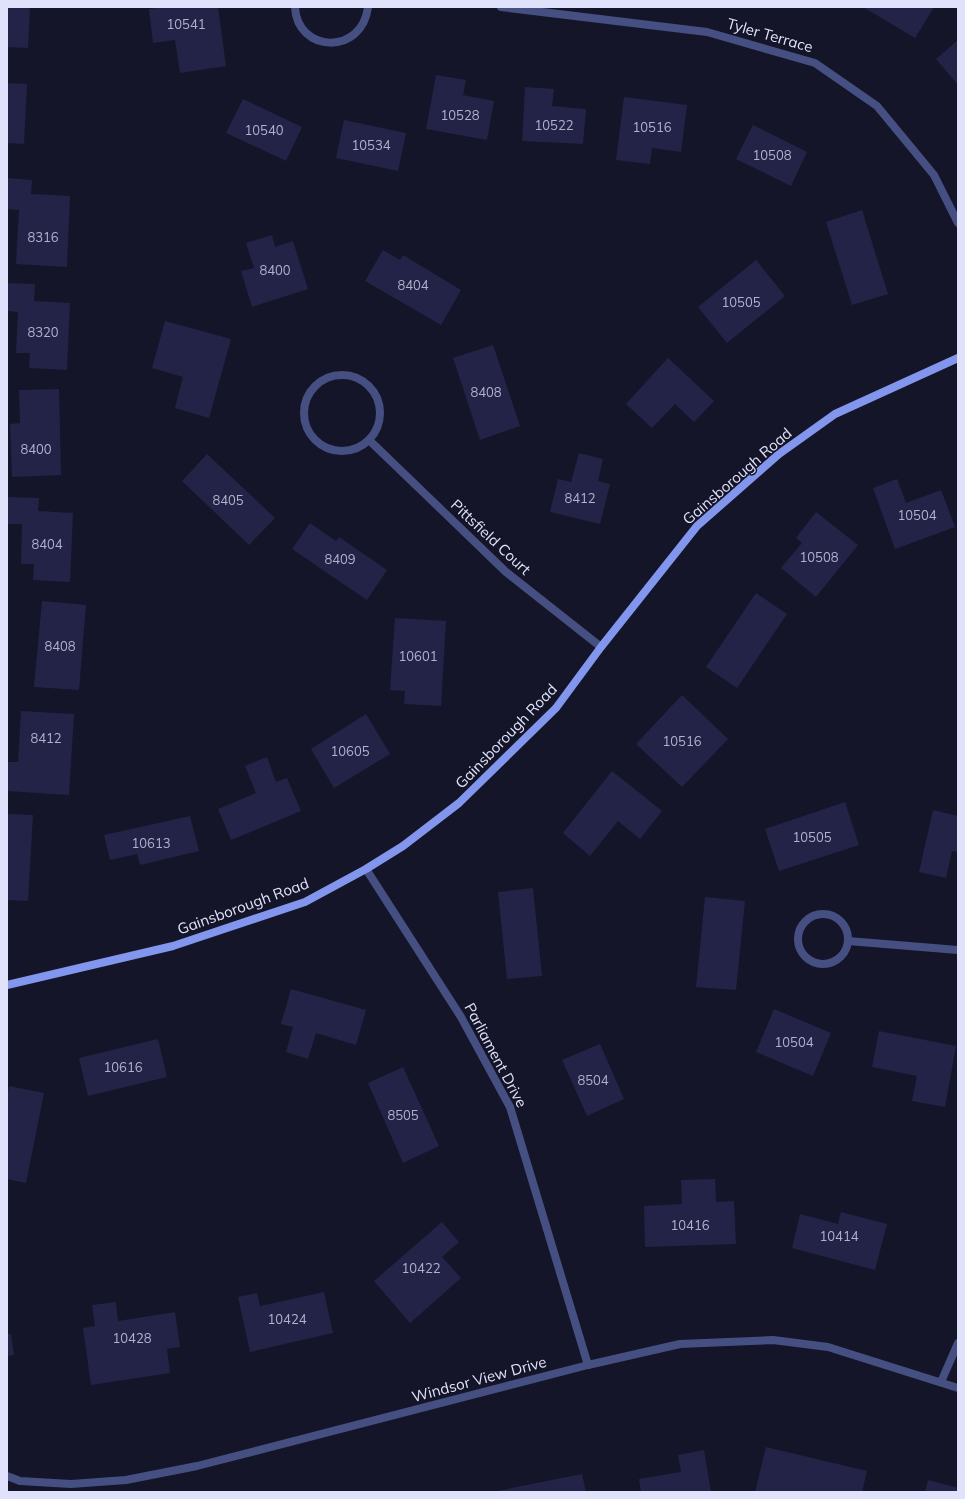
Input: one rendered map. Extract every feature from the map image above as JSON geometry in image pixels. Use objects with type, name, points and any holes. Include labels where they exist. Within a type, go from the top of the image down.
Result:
[{"type":"street","points":[[295,7],[298,20],[303,30],[312,38],[323,42],[334,43],[355,35],[362,26],[367,15],[368,7]]},
{"type":"street","name":"Tyler Terrace","points":[[501,7],[707,32],[815,63],[877,106],[934,175],[958,223]]},
{"type":"street","name":"Gainsborough Road","points":[[7,985],[173,946],[305,902],[366,869],[403,846],[459,803],[556,708],[601,647],[697,526],[779,454],[835,414],[958,358]]},
{"type":"street","points":[[335,376],[347,376],[359,379],[368,386],[376,395],[380,406],[380,419],[376,430],[369,440],[360,447],[348,451],[336,451],[325,447],[316,440],[309,431],[305,420],[304,408],[308,396],[315,387],[324,380],[335,376]]},
{"type":"street","name":"Pittsfield Court","points":[[369,440],[506,572],[601,647]]},
{"type":"street","name":"Parliament Drive","points":[[366,869],[461,1017],[510,1107],[588,1365]]},
{"type":"street","points":[[825,914],[834,917],[842,923],[847,932],[848,941],[845,951],[839,959],[831,963],[821,964],[812,962],[804,956],[799,947],[798,937],[800,928],[807,920],[815,915],[825,914]]},
{"type":"street","points":[[848,941],[958,950]]},
{"type":"street","name":"Windsor View Drive","points":[[7,1476],[20,1480],[71,1484],[134,1479],[204,1464],[588,1365],[680,1344],[773,1340],[828,1347],[958,1388]]},
{"type":"street","points":[[941,1382],[958,1343]]},
{"type":"building","points":[[7,7],[30,7],[28,48],[7,47]]},
{"type":"building","points":[[164,7],[218,7],[226,66],[180,73],[175,40],[153,43],[149,9]]},
{"type":"building","points":[[863,7],[934,7],[915,38]]},
{"type":"building","points":[[958,40],[958,85],[936,59]]},
{"type":"building","points":[[436,75],[466,80],[463,95],[494,101],[487,140],[426,129]]},
{"type":"building","points":[[7,83],[27,84],[24,144],[7,143]]},
{"type":"building","points":[[525,87],[554,89],[552,106],[586,109],[583,144],[522,141]]},
{"type":"building","points":[[624,97],[687,105],[681,152],[652,148],[650,164],[616,160]]},
{"type":"building","points":[[243,99],[302,127],[286,161],[226,133]]},
{"type":"building","points":[[344,120],[406,133],[398,171],[336,158]]},
{"type":"building","points":[[753,125],[807,152],[791,186],[736,159]]},
{"type":"building","points":[[7,178],[32,180],[31,194],[70,196],[67,267],[16,264],[19,210],[7,209]]},
{"type":"building","points":[[862,210],[888,294],[852,305],[826,222]]},
{"type":"building","points":[[272,235],[275,247],[293,241],[308,289],[252,307],[241,271],[254,268],[246,243]]},
{"type":"building","points":[[383,250],[400,260],[403,255],[461,290],[441,325],[365,281]]},
{"type":"building","points":[[756,260],[785,296],[727,343],[698,307]]},
{"type":"building","points":[[7,283],[35,284],[34,301],[70,303],[67,370],[29,368],[30,353],[16,353],[18,312],[7,311]]},
{"type":"building","points":[[165,321],[231,339],[209,418],[175,408],[183,377],[152,368]]},
{"type":"building","points":[[493,345],[520,426],[480,440],[453,358]]},
{"type":"building","points":[[668,358],[714,401],[694,422],[675,404],[652,428],[626,404]]},
{"type":"building","points":[[59,389],[61,475],[12,477],[10,424],[20,423],[19,390]]},
{"type":"building","points":[[579,453],[603,459],[598,481],[610,484],[600,524],[550,512],[558,479],[571,482]]},
{"type":"building","points":[[207,454],[275,518],[249,545],[182,481]]},
{"type":"building","points":[[897,479],[906,503],[941,490],[955,527],[895,549],[873,488]]},
{"type":"building","points":[[7,497],[39,498],[38,511],[73,513],[70,582],[33,580],[34,564],[21,564],[22,524],[7,524]]},
{"type":"building","points":[[816,512],[858,545],[816,597],[781,568],[802,543],[796,538]]},
{"type":"building","points":[[310,523],[336,541],[339,537],[387,570],[367,600],[292,549]]},
{"type":"building","points":[[756,593],[787,614],[737,688],[706,667]]},
{"type":"building","points":[[42,601],[86,605],[79,690],[34,687]]},
{"type":"building","points":[[395,618],[446,621],[441,706],[404,704],[405,691],[390,690]]},
{"type":"building","points":[[682,695],[728,739],[682,787],[636,744]]},
{"type":"building","points":[[21,711],[74,714],[69,795],[7,791],[7,762],[18,762]]},
{"type":"building","points":[[366,714],[390,754],[334,788],[311,749]]},
{"type":"building","points":[[267,757],[276,782],[287,778],[301,811],[231,840],[218,809],[256,793],[245,766]]},
{"type":"building","points":[[612,771],[662,811],[640,839],[618,821],[590,856],[563,833]]},
{"type":"building","points":[[845,802],[859,845],[779,871],[765,829]]},
{"type":"building","points":[[933,810],[958,816],[958,852],[952,851],[946,878],[919,872]]},
{"type":"building","points":[[7,814],[33,815],[28,901],[7,900]]},
{"type":"building","points":[[190,816],[199,851],[140,865],[137,854],[110,860],[104,835]]},
{"type":"building","points":[[533,888],[542,976],[507,979],[498,892]]},
{"type":"building","points":[[705,897],[745,901],[736,990],[696,987]]},
{"type":"building","points":[[291,989],[366,1010],[356,1045],[316,1033],[308,1059],[286,1052],[293,1027],[281,1024]]},
{"type":"building","points":[[774,1009],[831,1033],[813,1076],[756,1052]]},
{"type":"building","points":[[879,1031],[956,1046],[945,1107],[912,1101],[917,1076],[872,1067]]},
{"type":"building","points":[[158,1039],[167,1077],[88,1096],[79,1058]]},
{"type":"building","points":[[600,1044],[624,1099],[587,1116],[562,1060]]},
{"type":"building","points":[[403,1067],[439,1146],[403,1163],[368,1083]]},
{"type":"building","points":[[9,1086],[44,1093],[26,1183],[7,1179],[7,1098]]},
{"type":"building","points":[[715,1179],[716,1202],[734,1201],[736,1244],[645,1247],[644,1206],[682,1204],[681,1180]]},
{"type":"building","points":[[841,1212],[887,1224],[875,1270],[792,1248],[800,1214],[838,1224]]},
{"type":"building","points":[[442,1222],[459,1242],[442,1257],[461,1278],[410,1323],[374,1281]]},
{"type":"building","points":[[324,1292],[333,1333],[250,1352],[238,1297],[257,1293],[260,1306]]},
{"type":"building","points":[[116,1302],[118,1321],[175,1312],[180,1347],[167,1349],[170,1373],[91,1385],[83,1328],[95,1326],[92,1305]]},
{"type":"building","points":[[7,1334],[11,1334],[14,1355],[7,1356]]},
{"type":"building","points":[[766,1447],[867,1471],[862,1492],[755,1492]]},
{"type":"building","points":[[704,1450],[711,1492],[641,1492],[639,1479],[681,1472],[678,1455]]},
{"type":"building","points":[[582,1474],[586,1492],[497,1492],[497,1491]]},
{"type":"building","points":[[928,1480],[958,1488],[958,1492],[925,1492]]}]
